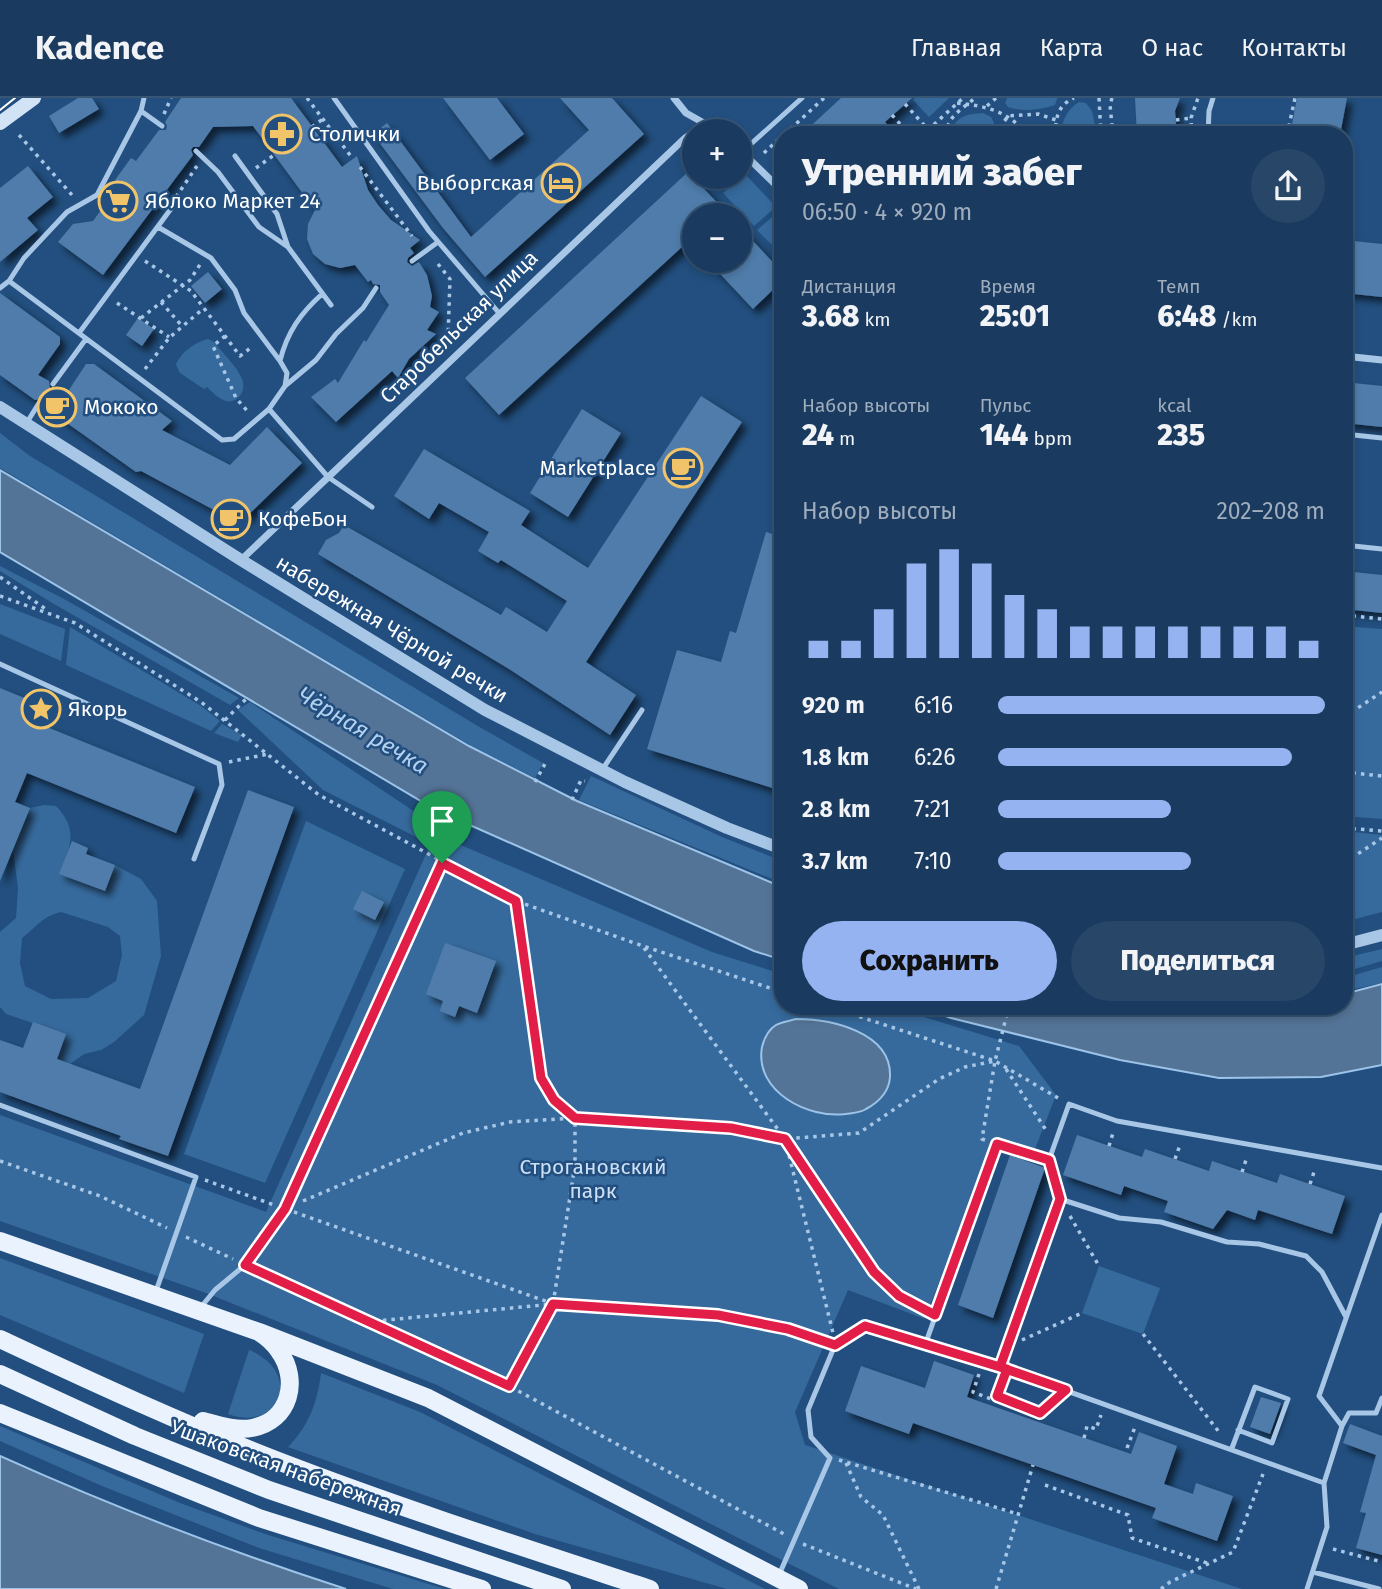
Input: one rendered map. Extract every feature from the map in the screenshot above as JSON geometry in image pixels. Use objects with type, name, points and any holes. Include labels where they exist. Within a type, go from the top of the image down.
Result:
[{"type":"main road","points":[[0,123],[34,98]]},
{"type":"main road","name":"Ушаковская набережная","points":[[0,1241],[259,1332],[281,1353],[290,1379],[290,1393],[285,1408],[263,1426],[233,1428],[152,1409]]},
{"type":"main road","points":[[259,1332],[428,1398],[799,1589]]},
{"type":"main road","name":"Ушаковская набережная","points":[[0,1339],[152,1409],[291,1466],[650,1589]]},
{"type":"main road","name":"Ушаковская набережная","points":[[0,1374],[135,1436],[269,1490],[562,1589]]},
{"type":"main road","points":[[0,1413],[258,1518],[482,1589]]},
{"type":"street","points":[[674,98],[686,113],[696,119]]},
{"type":"street","name":"Старобельская улица","points":[[242,560],[682,141]]},
{"type":"street","points":[[752,162],[774,183]]},
{"type":"street","points":[[1353,357],[1382,360]]},
{"type":"street","name":"набережная Чёрной речки","points":[[0,407],[485,710],[602,770],[727,828],[774,846]]},
{"type":"street","points":[[1353,943],[1382,935]]},
{"type":"lane","points":[[0,288],[9,281],[24,258],[67,212],[97,195],[141,111],[144,98]]},
{"type":"lane","points":[[334,98],[438,242],[499,313]]},
{"type":"lane","points":[[752,141],[802,98]]},
{"type":"lane","points":[[1208,126],[1213,98]]},
{"type":"lane","points":[[141,111],[162,126]]},
{"type":"lane","points":[[195,151],[218,172],[259,227],[288,247]]},
{"type":"lane","points":[[235,156],[277,214],[288,247],[331,305]]},
{"type":"lane","points":[[79,333],[173,206]]},
{"type":"lane","points":[[158,227],[211,258],[235,289],[244,313],[280,360],[287,373],[285,386]]},
{"type":"lane","points":[[412,261],[438,242]]},
{"type":"lane","points":[[9,281],[222,440],[234,439],[269,409],[285,386],[316,360],[336,334],[363,308],[376,288]]},
{"type":"lane","points":[[280,360],[292,327],[322,294]]},
{"type":"lane","points":[[53,384],[86,339]]},
{"type":"lane","points":[[26,424],[39,403]]},
{"type":"lane","points":[[269,409],[328,477],[372,508]]},
{"type":"lane","points":[[1353,435],[1382,438]]},
{"type":"lane","points":[[1353,546],[1382,549]]},
{"type":"lane","points":[[0,664],[219,764],[222,785],[194,859]]},
{"type":"lane","points":[[602,770],[642,710]]},
{"type":"lane","points":[[198,1311],[215,1290],[245,1265],[285,1209],[398,957]]},
{"type":"lane","points":[[1000,1367],[1060,1199],[1049,1160],[1069,1104],[1117,1121],[1382,1168]]},
{"type":"lane","points":[[0,1105],[196,1177],[154,1295]]},
{"type":"lane","points":[[925,1345],[997,1144],[1049,1160]]},
{"type":"lane","points":[[1060,1199],[1119,1218],[1161,1222],[1227,1242],[1259,1244],[1306,1256],[1322,1272],[1346,1317]]},
{"type":"lane","points":[[1342,1426],[1319,1396],[1382,1215]]},
{"type":"lane","points":[[778,1578],[830,1458],[811,1437],[808,1410],[835,1345],[865,1326],[1007,1369],[1324,1483]]},
{"type":"lane","points":[[1232,1448],[1238,1430],[1255,1387],[1288,1399],[1272,1443],[1238,1430]]},
{"type":"lane","points":[[1307,1589],[1326,1527],[1324,1483],[1342,1426],[1349,1413],[1376,1413],[1382,1398]]},
{"type":"lane","points":[[1313,1572],[1379,1589]]},
{"type":"path","points":[[164,114],[171,98]]},
{"type":"path","points":[[307,98],[354,159]]},
{"type":"path","points":[[794,126],[824,98]]},
{"type":"path","points":[[932,126],[963,98]]},
{"type":"path","points":[[947,126],[975,98]]},
{"type":"path","points":[[987,106],[996,98]]},
{"type":"path","points":[[1056,126],[1064,100],[1074,98]]},
{"type":"path","points":[[1099,98],[1101,126]]},
{"type":"path","points":[[1112,98],[1110,105],[1114,126]]},
{"type":"path","points":[[1191,126],[1191,118],[1198,98]]},
{"type":"path","points":[[1289,126],[1295,98]]},
{"type":"path","points":[[957,103],[987,106],[1008,116],[1018,126]]},
{"type":"path","points":[[905,104],[926,126]]},
{"type":"path","points":[[1008,116],[1038,114],[1056,120]]},
{"type":"path","points":[[892,115],[902,126]]},
{"type":"path","points":[[1001,126],[1008,116]]},
{"type":"path","points":[[1176,120],[1191,118]]},
{"type":"path","points":[[312,127],[323,119]]},
{"type":"path","points":[[19,135],[80,204]]},
{"type":"path","points":[[764,153],[774,144]]},
{"type":"path","points":[[248,174],[274,155]]},
{"type":"path","points":[[173,206],[178,192],[202,158]]},
{"type":"path","points":[[359,167],[412,236]]},
{"type":"path","points":[[423,253],[429,261],[437,262],[450,279],[448,338]]},
{"type":"path","points":[[136,256],[191,291],[240,356],[264,339]]},
{"type":"path","points":[[141,318],[190,280],[206,256]]},
{"type":"path","points":[[107,296],[169,338]]},
{"type":"path","points":[[161,302],[182,326]]},
{"type":"path","points":[[138,377],[169,338],[204,307]]},
{"type":"path","points":[[225,336],[213,346],[236,398],[256,420]]},
{"type":"path","points":[[0,577],[51,613]]},
{"type":"path","points":[[0,596],[75,623],[201,702],[319,796],[516,901],[774,989]]},
{"type":"path","points":[[1353,616],[1382,619]]},
{"type":"path","points":[[1353,711],[1382,692]]},
{"type":"path","points":[[225,720],[246,699]]},
{"type":"path","points":[[219,764],[268,754]]},
{"type":"path","points":[[535,782],[546,762]]},
{"type":"path","points":[[1353,773],[1382,776]]},
{"type":"path","points":[[572,800],[581,780]]},
{"type":"path","points":[[1353,829],[1382,831]]},
{"type":"path","points":[[1353,857],[1382,838]]},
{"type":"path","points":[[398,957],[442,863]]},
{"type":"path","points":[[509,1386],[553,1304],[575,1165],[575,1118],[554,1100],[541,1078],[516,901]]},
{"type":"path","points":[[643,946],[785,1139],[874,1272],[899,1296],[935,1315]]},
{"type":"path","points":[[854,1015],[995,1061],[1069,1104]]},
{"type":"path","points":[[997,1144],[982,1139],[995,1061],[1007,1015]]},
{"type":"path","points":[[285,1209],[463,1133],[510,1122],[575,1118],[731,1128],[785,1139],[859,1133],[939,1079],[965,1067],[995,1061]]},
{"type":"path","points":[[1004,1068],[1055,1143]]},
{"type":"path","points":[[785,1139],[835,1345]]},
{"type":"path","points":[[0,1161],[100,1196],[364,1322],[509,1386],[794,1540],[918,1589]]},
{"type":"path","points":[[196,1177],[553,1304]]},
{"type":"path","points":[[1060,1199],[1099,1266]]},
{"type":"path","points":[[364,1322],[553,1304],[718,1315],[788,1329],[835,1345]]},
{"type":"path","points":[[1007,1346],[1082,1313]]},
{"type":"path","points":[[1143,1335],[1232,1448]]},
{"type":"path","points":[[983,1362],[972,1392],[996,1401],[1007,1369]]},
{"type":"path","points":[[997,1396],[1040,1413],[1066,1390]]},
{"type":"path","points":[[1084,1438],[1087,1426],[1097,1429],[1104,1403]]},
{"type":"path","points":[[1127,1448],[1139,1415]]},
{"type":"path","points":[[830,1458],[1018,1514]]},
{"type":"path","points":[[845,1462],[860,1497],[883,1516],[918,1589]]},
{"type":"path","points":[[1161,1589],[1170,1582],[1233,1552],[1268,1462]]},
{"type":"path","points":[[996,1589],[1033,1465]]},
{"type":"path","points":[[1045,1485],[1128,1515],[1132,1538],[1210,1564]]},
{"type":"path","points":[[1321,1546],[1382,1562]]},
{"type":"green space","points":[[949,98],[929,117],[913,100]]},
{"type":"green space","points":[[1007,98],[1057,99],[1055,105],[1025,110],[1008,107],[1005,103]]},
{"type":"green space","points":[[1079,102],[1086,103],[1092,111],[1095,126],[1062,126],[1071,108]]},
{"type":"green space","points":[[983,113],[991,117],[993,126],[953,126],[961,118]]},
{"type":"green space","points":[[752,181],[774,205],[774,209],[754,226],[752,203],[732,203],[723,193],[728,189],[752,189]]},
{"type":"green space","points":[[774,215],[774,247],[757,230]]},
{"type":"green space","points":[[208,339],[214,342],[237,369],[242,379],[242,392],[234,400],[223,400],[207,387],[204,389],[180,373],[176,365],[189,349]]},
{"type":"green space","points":[[0,433],[30,456],[543,763],[535,778],[470,745],[0,468]]},
{"type":"green space","points":[[0,566],[239,698],[230,705],[54,604],[0,571]]},
{"type":"green space","points":[[0,604],[65,629],[61,661],[0,634]]},
{"type":"green space","points":[[70,627],[201,706],[220,721],[211,731],[66,665]]},
{"type":"green space","points":[[1353,627],[1382,629],[1382,819],[1353,817]]},
{"type":"green space","points":[[250,702],[433,824],[424,841],[323,790],[238,710]]},
{"type":"green space","points":[[222,724],[242,735],[238,742],[214,733]]},
{"type":"green space","points":[[591,776],[722,837],[774,858],[774,880],[579,800]]},
{"type":"green space","points":[[56,806],[68,823],[69,847],[60,874],[104,891],[115,865],[141,879],[157,901],[161,956],[144,1015],[114,1042],[101,1050],[84,1054],[70,1064],[57,1059],[65,1034],[6,1014],[0,1007],[0,932],[16,918],[18,888],[13,850],[30,808]],"holes":[[[61,912],[108,927],[120,936],[122,955],[116,981],[88,998],[51,999],[25,986],[20,963],[22,938],[44,919]]]},
{"type":"green space","points":[[306,821],[405,869],[265,1183],[184,1154]]},
{"type":"green space","points":[[1353,832],[1382,835],[1382,912],[1353,920]]},
{"type":"green space","name":"Строгановский парк","points":[[435,834],[712,952],[774,971],[774,1015],[917,1015],[1019,1046],[1056,1095],[1035,1149],[994,1138],[925,1319],[848,1290],[795,1412],[805,1445],[1242,1589],[839,1589],[437,1385],[206,1293],[0,1221],[0,1115],[266,1212]]},
{"type":"green space","points":[[1382,949],[1382,961],[1353,969],[1353,956]]},
{"type":"green space","points":[[1382,967],[1382,983],[1353,989],[1353,975]]},
{"type":"green space","points":[[0,1258],[204,1334],[184,1393],[0,1315]]},
{"type":"green space","points":[[1099,1266],[1160,1288],[1143,1334],[1082,1313]]},
{"type":"green space","points":[[249,1350],[266,1360],[276,1372],[280,1385],[279,1398],[272,1408],[261,1415],[246,1418],[228,1414]]},
{"type":"green space","points":[[321,1373],[420,1412],[765,1589],[727,1589],[535,1534],[288,1447],[311,1413]]},
{"type":"green space","points":[[0,1426],[180,1503],[265,1534],[445,1589],[393,1589],[259,1548],[102,1486],[0,1441]]},
{"type":"water","name":"Чёрная речка","points":[[0,470],[469,746],[577,801],[774,884],[774,957],[754,951],[436,810],[0,552]]},
{"type":"water","points":[[1382,984],[1382,1065],[1321,1077],[1219,1078],[1120,1060],[942,1015],[1353,1015],[1353,992]]},
{"type":"water","points":[[796,1019],[842,1025],[870,1039],[881,1049],[888,1062],[890,1077],[888,1087],[879,1100],[861,1111],[831,1114],[801,1107],[775,1089],[762,1063],[762,1047],[773,1027]]},
{"type":"water","points":[[0,1456],[171,1527],[346,1589],[0,1589]]},
{"type":"building","points":[[78,98],[92,98],[99,109],[59,133],[49,116]]},
{"type":"building","points":[[181,98],[291,98],[342,167],[357,156],[368,190],[378,205],[391,220],[420,240],[410,248],[414,253],[407,262],[412,266],[419,262],[427,275],[432,296],[430,307],[439,312],[427,330],[436,334],[409,359],[398,378],[392,371],[336,422],[311,397],[335,379],[338,383],[389,305],[380,292],[380,285],[373,284],[371,280],[368,282],[355,265],[340,268],[325,264],[313,254],[307,239],[308,224],[315,210],[253,126],[213,127],[199,147],[193,147],[193,155],[103,275],[58,242],[73,224],[93,221],[120,184],[115,180],[131,158],[136,161],[159,130],[166,130],[165,122]]},
{"type":"building","points":[[443,98],[497,98],[524,134],[490,160]]},
{"type":"building","name":"Выборгская","points":[[560,98],[612,98],[644,134],[485,277],[443,228],[373,134],[387,123],[471,237],[589,130]]},
{"type":"building","points":[[841,98],[912,98],[885,122],[889,126],[811,126]]},
{"type":"building","points":[[1135,98],[1180,98],[1175,111],[1176,126],[1137,126]]},
{"type":"building","points":[[1297,98],[1347,98],[1342,126],[1292,126]]},
{"type":"building","points":[[28,166],[53,197],[27,218],[38,230],[0,262],[0,188]]},
{"type":"building","points":[[682,178],[682,189],[704,189],[718,203],[682,203],[682,247],[499,415],[465,378]]},
{"type":"building","points":[[752,240],[774,263],[774,289],[753,309],[719,273],[752,273]]},
{"type":"building","points":[[1353,241],[1382,244],[1382,297],[1353,294]]},
{"type":"building","points":[[208,272],[222,289],[205,303],[191,286]]},
{"type":"building","points":[[0,293],[60,337],[60,344],[38,375],[49,381],[50,389],[58,387],[67,393],[86,364],[94,364],[172,421],[162,430],[230,465],[267,427],[302,463],[244,519],[232,523],[214,510],[141,471],[136,472],[43,406],[42,399],[35,400],[0,375]]},
{"type":"building","points":[[138,318],[154,329],[142,346],[126,335]]},
{"type":"building","points":[[1353,383],[1382,386],[1382,427],[1353,424]]},
{"type":"building","points":[[701,396],[742,422],[586,662],[636,695],[610,735],[509,669],[318,554],[326,540],[339,533],[344,525],[501,615],[506,607],[547,632],[567,601],[501,560],[498,563],[478,551],[489,532],[439,503],[429,519],[394,496],[424,449],[530,511],[521,525],[588,568]]},
{"type":"building","points":[[582,409],[621,433],[568,517],[530,493]]},
{"type":"building","points":[[766,532],[774,534],[774,789],[647,749],[677,650],[721,662],[730,631],[736,633]]},
{"type":"building","points":[[1353,572],[1382,575],[1382,613],[1353,610]]},
{"type":"building","points":[[0,688],[39,704],[32,721],[195,787],[176,833],[27,773],[15,802],[30,808],[0,881]]},
{"type":"building","points":[[248,790],[294,807],[168,1156],[0,1092],[0,1040],[23,1048],[33,1022],[66,1034],[57,1059],[140,1089]]},
{"type":"building","points":[[72,841],[88,848],[86,854],[115,865],[105,891],[59,874]]},
{"type":"building","points":[[362,891],[384,902],[375,920],[353,909]]},
{"type":"building","points":[[445,943],[496,961],[477,1013],[459,1006],[455,1017],[440,1011],[443,1001],[426,994]]},
{"type":"building","points":[[1077,1135],[1142,1157],[1145,1149],[1209,1171],[1212,1161],[1277,1183],[1280,1174],[1345,1196],[1332,1234],[1258,1210],[1255,1220],[1227,1210],[1213,1229],[1164,1212],[1168,1201],[1124,1186],[1121,1195],[1063,1175]]},
{"type":"building","points":[[1010,1155],[1045,1168],[993,1318],[958,1305]]},
{"type":"building","points":[[934,1361],[974,1375],[967,1397],[998,1408],[1131,1454],[1139,1432],[1177,1446],[1164,1484],[1193,1494],[1196,1483],[1233,1496],[1217,1541],[1152,1518],[1156,1508],[913,1423],[909,1434],[845,1411],[861,1366],[925,1388]]},
{"type":"building","points":[[1261,1397],[1281,1403],[1270,1434],[1250,1427]]},
{"type":"building","points":[[1350,1424],[1382,1436],[1382,1555],[1356,1548],[1366,1513],[1360,1512],[1376,1455],[1343,1443]]},
{"type":"tram line","points":[[0,110],[15,98]]},
{"type":"place","name":"Столички","points":[[282,134]]},
{"type":"place","name":"Выборгская","points":[[561,183]]},
{"type":"place","name":"Яблоко Маркет 24","points":[[118,201]]},
{"type":"place","name":"Мококо","points":[[57,407]]},
{"type":"place","name":"Marketplace","points":[[683,468]]},
{"type":"place","name":"КофеБон","points":[[231,519]]},
{"type":"place","name":"Якорь","points":[[41,709]]},
{"type":"route","points":[[442,863],[285,1209],[245,1265],[364,1322],[509,1386],[553,1304],[718,1315],[788,1329],[835,1345],[865,1326],[1000,1367],[1066,1390],[1040,1413],[997,1396],[1007,1369],[1000,1367],[1060,1199],[1049,1160],[997,1144],[935,1315],[899,1296],[874,1272],[785,1139],[731,1128],[575,1118],[554,1100],[541,1078],[516,901],[442,863]]}]
